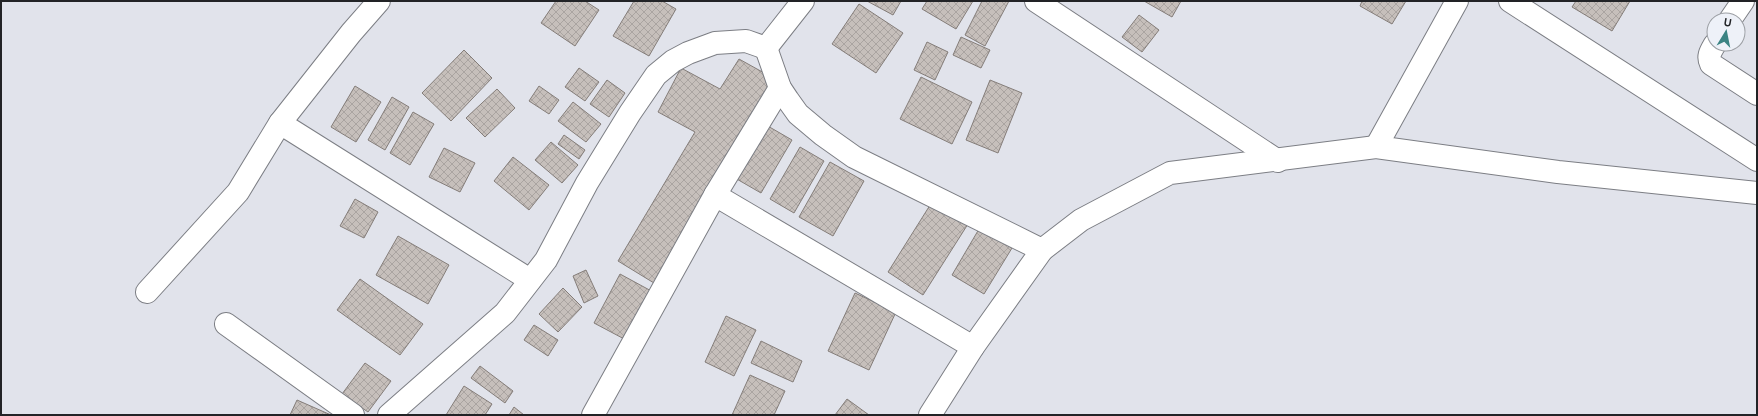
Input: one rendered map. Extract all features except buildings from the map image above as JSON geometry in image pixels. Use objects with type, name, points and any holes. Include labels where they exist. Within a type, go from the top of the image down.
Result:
[{"type":"street","points":[[147,292],[238,192],[280,123],[351,33],[379,1]]},
{"type":"street","points":[[766,48],[803,1]]},
{"type":"street","points":[[1036,1],[1278,161]]},
{"type":"street","points":[[1376,147],[1457,1]]},
{"type":"street","points":[[1510,1],[1757,160]]},
{"type":"street","points":[[1735,12],[1743,1]]},
{"type":"street","points":[[389,415],[505,313],[546,260],[587,183],[630,113],[656,75],[673,61],[688,52],[716,43],[746,41],[766,48]]},
{"type":"street","points":[[766,48],[780,88],[798,114],[823,135],[854,157],[1042,250]]},
{"type":"street","points":[[1711,52],[1709,55],[1711,64],[1757,94]]},
{"type":"street","points":[[593,415],[715,195],[780,88]]},
{"type":"street","points":[[280,123],[530,280]]},
{"type":"street","points":[[930,415],[973,347],[1042,250],[1081,220],[1170,173],[1278,161],[1376,147],[1558,172],[1757,193]]},
{"type":"street","points":[[715,195],[973,347]]},
{"type":"street","points":[[226,324],[353,415]]}]
